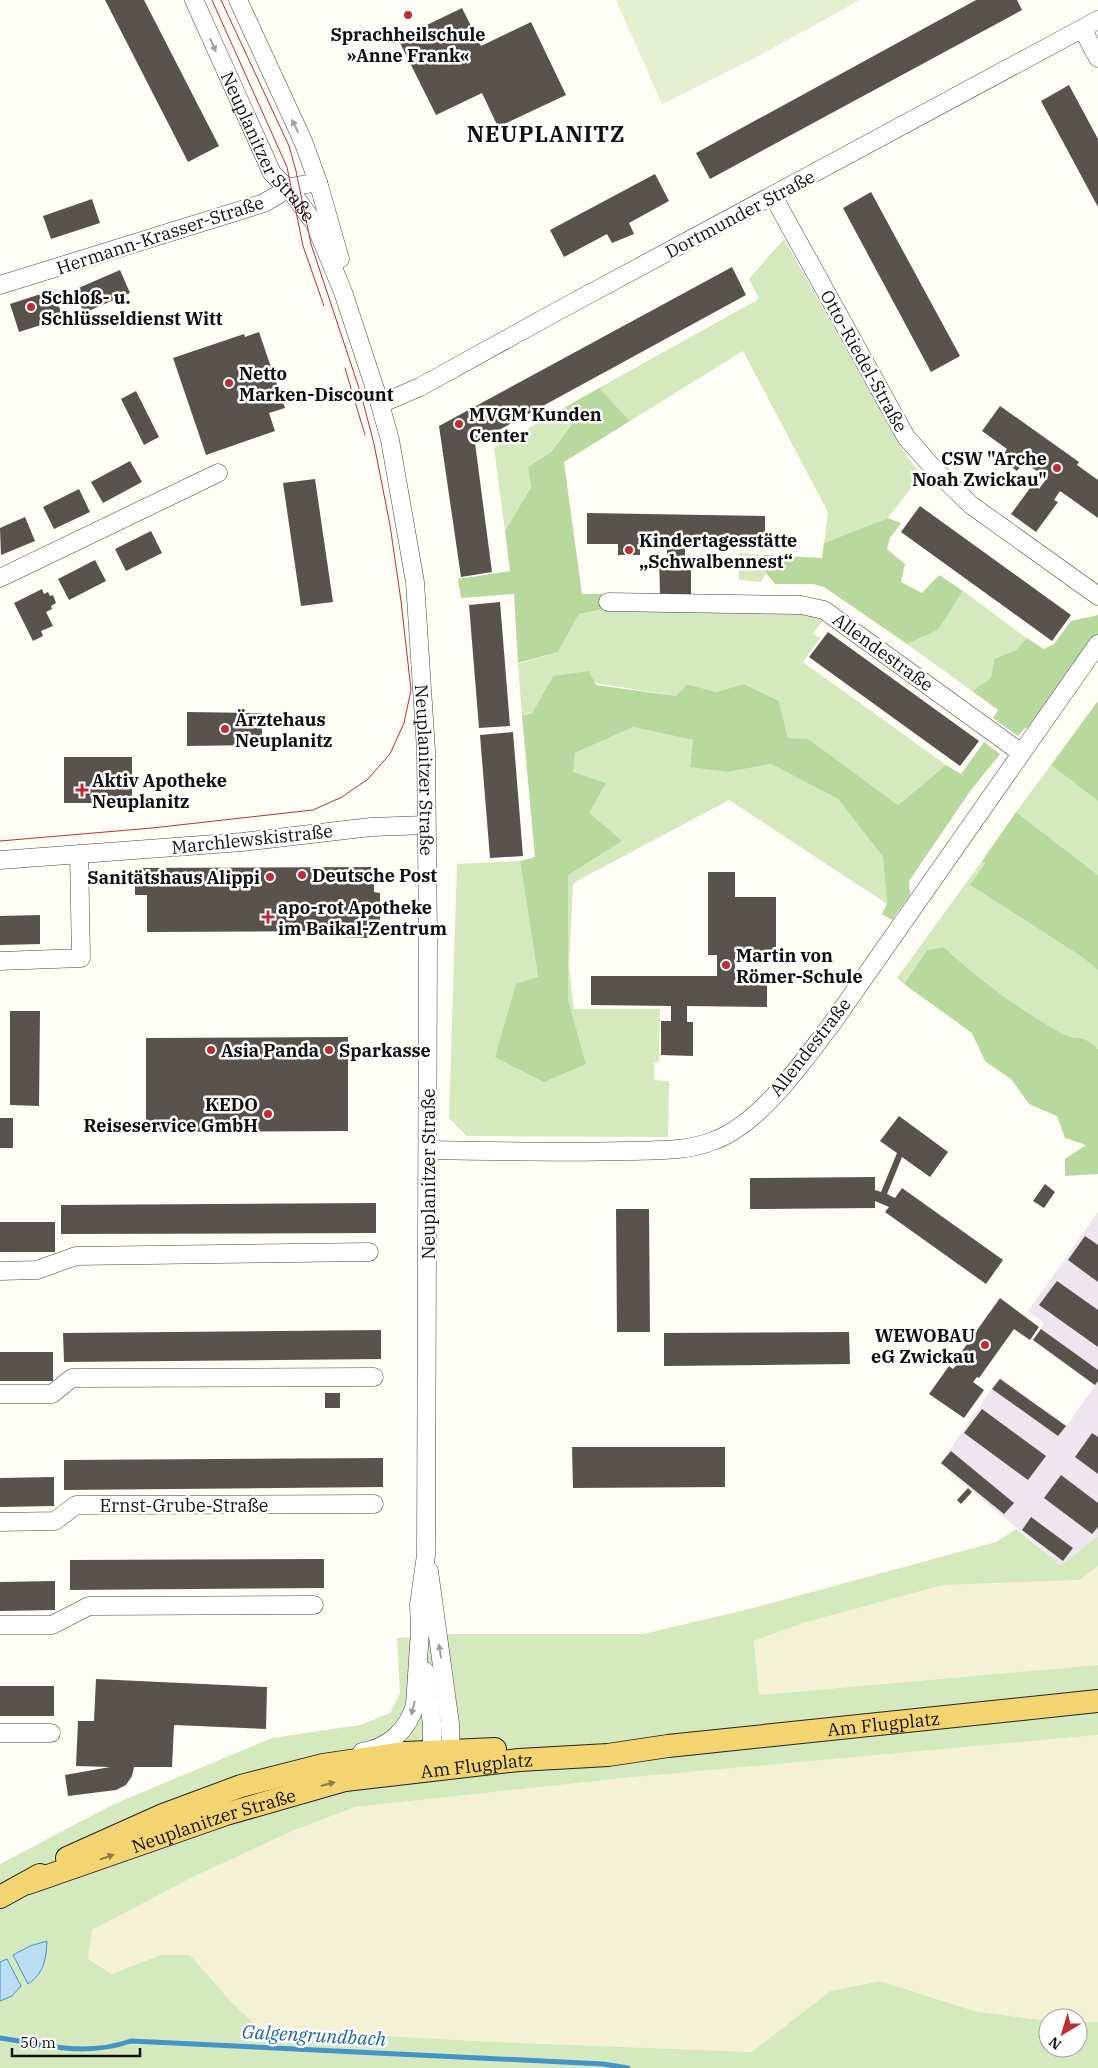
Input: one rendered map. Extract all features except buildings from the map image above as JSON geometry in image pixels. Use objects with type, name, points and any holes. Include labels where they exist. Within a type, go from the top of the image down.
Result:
[{"type":"main road","name":"Am Flugplatz","points":[[405,1772],[442,1761],[620,1744],[668,1746],[1098,1700]]},
{"type":"main road","name":"Neuplanitzer Straße","points":[[0,1897],[28,1883],[68,1857],[163,1815],[241,1786],[323,1765],[405,1753],[442,1761]]},
{"type":"main road","name":"Neuplanitzer Straße","points":[[28,1883],[288,1795],[344,1780],[405,1772]]},
{"type":"street","name":"Neuplanitzer Straße","points":[[194,0],[272,173],[293,194],[314,224],[343,292],[390,440],[415,582],[426,750],[428,1150],[426,1556],[419,1605],[420,1631],[432,1724],[442,1761]]},
{"type":"street","name":"Neuplanitzer Straße","points":[[238,0],[303,141],[318,182],[339,253],[343,292]]},
{"type":"street","points":[[1091,25],[1098,58]]},
{"type":"street","name":"Dortmunder Straße","points":[[380,404],[420,387],[554,312],[1091,25]]},
{"type":"street","name":"Hermann-Krasser-Straße","points":[[0,285],[264,203],[286,189],[318,182]]},
{"type":"street","name":"Otto-Riedel-Straße","points":[[773,196],[906,437],[970,505],[1098,596]]},
{"type":"street","points":[[0,578],[218,473]]},
{"type":"street","name":"Allendestraße","points":[[608,602],[801,605],[824,610],[1020,752]]},
{"type":"street","name":"Allendestraße","points":[[428,1150],[596,1152],[684,1149],[714,1141],[743,1124],[789,1080],[851,996],[1020,752],[1098,644]]},
{"type":"street","name":"Marchlewskistraße","points":[[0,860],[242,842],[371,827],[426,825]]},
{"type":"street","points":[[0,961],[81,958],[79,854]]},
{"type":"street","points":[[0,1271],[37,1270],[76,1256],[369,1252]]},
{"type":"street","points":[[0,1394],[52,1394],[72,1378],[374,1377]]},
{"type":"street","name":"Ernst-Grube-Straße","points":[[0,1522],[55,1521],[76,1505],[374,1504]]},
{"type":"street","name":"Neuplanitzer Straße","points":[[426,1556],[450,1724],[442,1761]]},
{"type":"street","points":[[0,1625],[52,1625],[89,1606],[314,1605]]},
{"type":"street","name":"Neuplanitzer Straße","points":[[163,1815],[189,1798],[238,1781],[330,1758],[377,1750],[391,1741],[410,1720],[415,1705],[420,1631]]},
{"type":"street","points":[[0,1733],[51,1733]]},
{"type":"shaded area","points":[[1098,1212],[1098,1536],[1061,1565],[940,1464],[1000,1377],[1067,1425],[1095,1386],[1032,1340],[1044,1323],[1028,1311]]},
{"type":"shaded area","points":[[1098,1566],[1098,1665],[759,1695],[754,1641],[803,1623],[943,1585],[1079,1580]]},
{"type":"shaded area","points":[[1098,1735],[1098,2022],[1088,2022],[1088,2008],[1038,2008],[1038,2020],[974,2011],[880,1981],[830,1991],[752,2052],[494,2042],[261,2029],[232,2003],[159,1955],[112,1974],[88,1959],[92,1930],[191,1878],[292,1831],[355,1807],[634,1777]]},
{"type":"green space","points":[[616,0],[860,0],[762,54],[662,104]]},
{"type":"green space","points":[[784,239],[906,455],[921,475],[888,518],[824,543],[828,512],[743,351],[630,421],[599,388],[759,299],[749,279]]},
{"type":"green space","points":[[599,388],[630,421],[564,462],[582,594],[604,594],[609,608],[579,614],[558,652],[518,663],[514,594],[461,598],[458,579],[510,571],[505,531],[531,487],[528,467],[551,452],[571,425],[562,409]]},
{"type":"green space","points":[[562,409],[571,424],[551,452],[528,467],[531,487],[505,531],[494,448]]},
{"type":"green space","points":[[888,518],[901,523],[890,538],[887,549],[905,564],[901,582],[922,593],[939,575],[963,591],[938,630],[907,644],[824,587],[813,584],[775,584],[766,573],[765,555],[822,558],[824,543]]},
{"type":"green space","points":[[739,553],[765,555],[766,573],[761,582],[739,580]]},
{"type":"green space","points":[[963,591],[1027,638],[1016,650],[994,659],[991,678],[972,691],[907,644],[938,630]]},
{"type":"green space","points":[[609,608],[803,611],[825,617],[813,634],[820,638],[803,662],[946,765],[898,805],[808,740],[788,738],[779,701],[744,684],[716,692],[687,684],[676,696],[553,676],[532,713],[522,716],[518,664],[558,652],[579,614]]},
{"type":"green space","points":[[1098,615],[1098,634],[1033,725],[1024,729],[1018,736],[993,718],[998,710],[972,691],[991,678],[994,659],[1016,650],[1027,638],[1044,649],[1054,644],[1071,621]]},
{"type":"green space","points":[[589,671],[596,685],[676,696],[687,684],[716,692],[744,684],[779,701],[788,738],[808,739],[898,805],[946,765],[961,774],[984,742],[1000,754],[971,790],[909,881],[910,895],[892,920],[882,914],[887,904],[883,857],[838,799],[771,764],[728,772],[690,767],[693,740],[633,727],[575,753],[573,772],[606,783],[589,813],[622,841],[568,875],[568,999],[586,1064],[544,1082],[495,1057],[516,984],[538,977],[520,861],[535,857],[522,716],[532,713],[553,676]]},
{"type":"green space","points":[[1098,703],[1098,801],[1051,765]]},
{"type":"green space","points":[[633,727],[693,740],[690,766],[728,772],[771,764],[838,799],[883,857],[887,904],[729,800],[577,881],[573,885],[569,967],[574,1009],[660,1009],[659,1062],[654,1062],[654,1080],[669,1081],[668,1137],[467,1136],[449,1118],[457,864],[520,861],[538,978],[586,1064],[568,999],[566,967],[568,875],[589,813],[572,772],[575,753]]},
{"type":"green space","points":[[1051,765],[1098,801],[1098,875],[1016,812]]},
{"type":"green space","points":[[1016,812],[1098,875],[1098,970],[1082,957],[970,885],[985,863],[982,861]]},
{"type":"green space","points":[[982,861],[985,863],[970,885],[1082,957],[1098,970],[1098,1049],[1083,1039],[1066,1036],[1030,1014],[985,982],[944,947],[927,950],[904,984],[897,978]]},
{"type":"green space","points":[[944,947],[985,982],[1030,1014],[1066,1036],[1083,1039],[1098,1049],[1098,1174],[1065,1176],[1065,1159],[1086,1145],[1065,1138],[1057,1116],[1029,1104],[1012,1080],[985,1061],[972,1033],[904,984],[927,950]]},
{"type":"green space","points":[[1016,1529],[1061,1565],[1098,1536],[1098,1566],[1079,1580],[943,1585],[803,1623],[754,1641],[759,1695],[1098,1665],[1098,1735],[634,1777],[355,1807],[292,1831],[191,1878],[92,1930],[88,1959],[112,1974],[160,1955],[190,1955],[232,2003],[261,2029],[494,2042],[752,2052],[830,1991],[880,1981],[974,2011],[1038,2020],[1038,2058],[1088,2058],[1088,2022],[1098,2022],[1098,2068],[0,2068],[0,1864],[114,1804],[272,1738],[360,1725],[390,1713],[400,1693],[397,1638],[452,1634],[643,1634],[753,1608],[996,1542]]},
{"type":"water","points":[[47,1941],[46,1954],[41,1971],[28,1984],[13,1955],[30,1946]]},
{"type":"water","points":[[7,1959],[21,1986],[12,1996],[0,2001],[0,1962]]},
{"type":"waterway","name":"Galgengrundbach","points":[[0,2038],[81,2049],[114,2046],[131,2041],[603,2064],[628,2068]]},
{"type":"tram line","points":[[212,0],[287,167],[303,246],[324,306]]},
{"type":"tram line","points":[[0,841],[152,828],[313,810],[342,797],[368,779],[390,754],[404,723],[411,690],[390,525],[374,444],[361,394],[311,244],[289,146],[221,0]]},
{"type":"tram line","points":[[345,368],[365,435]]},
{"type":"place","name":"Sprachheilschule »Anne Frank«","points":[[408,15]]},
{"type":"place","name":"Schloß- u. Schlüsseldienst Witt","points":[[31,307]]},
{"type":"place","name":"Netto Marken-Discount","points":[[229,383]]},
{"type":"place","name":"MVGM Kunden Center","points":[[459,424]]},
{"type":"place","name":"CSW \"Arche Noah Zwickau\"","points":[[1057,468]]},
{"type":"place","name":"Kindertagesstätte „Schwalbennest“","points":[[629,550]]},
{"type":"place","name":"Ärztehaus Neuplanitz","points":[[225,729]]},
{"type":"place","name":"Aktiv Apotheke Neuplanitz","points":[[82,790]]},
{"type":"place","name":"Deutsche Post","points":[[302,875]]},
{"type":"place","name":"Sanitätshaus Alippi","points":[[270,877]]},
{"type":"place","name":"apo-rot Apotheke im Baikal-Zentrum","points":[[268,917]]},
{"type":"place","name":"Martin von Römer-Schule","points":[[726,965]]},
{"type":"place","name":"Asia Panda","points":[[211,1050]]},
{"type":"place","name":"Sparkasse","points":[[329,1050]]},
{"type":"place","name":"KEDO Reiseservice GmbH","points":[[268,1114]]},
{"type":"place","name":"WEWOBAU eG Zwickau","points":[[985,1345]]},
{"type":"district","name":"NEUPLANITZ","points":[[546,133]]}]
